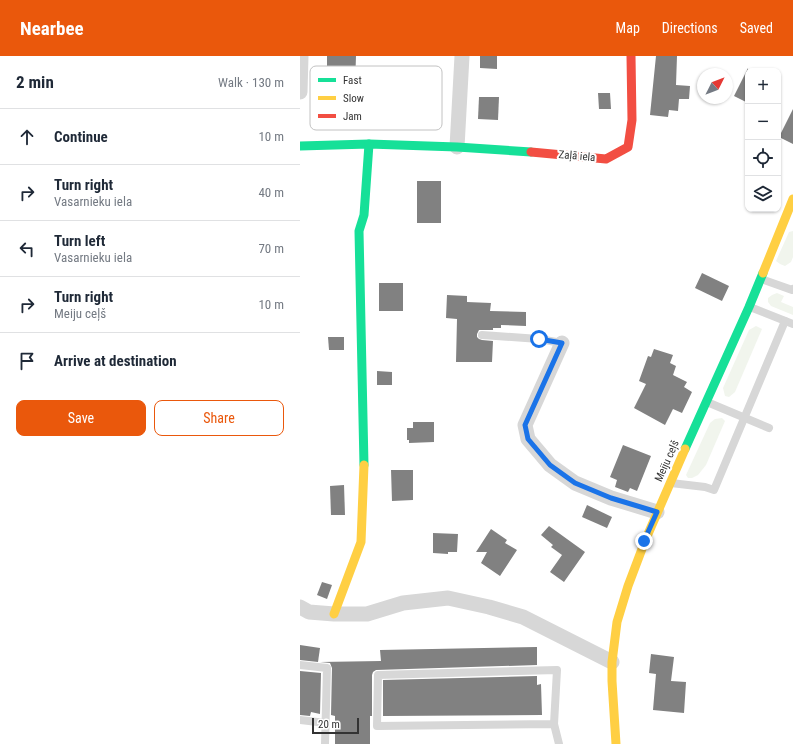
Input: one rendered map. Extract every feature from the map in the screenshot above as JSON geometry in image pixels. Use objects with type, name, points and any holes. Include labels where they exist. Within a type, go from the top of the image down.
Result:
[{"type":"street","points":[[300,92],[301,56]]},
{"type":"street","points":[[457,147],[462,56]]},
{"type":"street","name":"Zaļā iela","points":[[300,146],[369,144],[457,147],[606,159],[628,146],[632,120],[631,56]]},
{"type":"street","points":[[334,614],[361,542],[364,474],[359,231],[364,215],[369,144]]},
{"type":"street","name":"Meiju ceļš","points":[[616,744],[612,662],[617,622],[628,586],[644,541],[761,279],[790,219],[793,199]]},
{"type":"street","points":[[562,343],[525,425],[528,439],[550,465],[575,483],[611,498],[657,512]]},
{"type":"street","points":[[300,607],[309,612],[368,614],[403,603],[448,598],[489,607],[523,617],[612,662]]},
{"type":"lane","points":[[761,279],[792,290],[793,288]]},
{"type":"lane","points":[[670,483],[705,487],[714,490],[745,417],[789,322],[749,307]]},
{"type":"lane","points":[[482,335],[539,339],[562,343]]},
{"type":"lane","points":[[706,401],[770,428]]},
{"type":"lane","points":[[300,664],[327,668],[325,744]]},
{"type":"lane","points":[[554,724],[377,726],[378,675],[557,670],[554,724],[559,744]]},
{"type":"lane","points":[[300,720],[326,723]]},
{"type":"shaded area","points":[[793,231],[793,257],[791,262],[785,266],[776,261],[789,232]]},
{"type":"shaded area","points":[[777,293],[784,296],[781,302],[793,307],[793,315],[771,306],[768,302],[768,298]]},
{"type":"shaded area","points":[[756,326],[762,329],[735,392],[729,397],[725,396],[723,388],[749,330]]},
{"type":"shaded area","points":[[722,418],[725,421],[706,465],[698,475],[688,478],[686,475],[710,423],[715,419]]},
{"type":"building","points":[[327,56],[356,56],[356,66],[327,66]]},
{"type":"building","points":[[480,56],[497,56],[497,69],[480,68]]},
{"type":"building","points":[[656,56],[677,56],[676,85],[690,86],[689,99],[679,99],[678,111],[669,110],[668,117],[650,115]]},
{"type":"building","points":[[745,74],[745,102],[734,96]]},
{"type":"building","points":[[598,93],[610,93],[611,109],[599,109]]},
{"type":"building","points":[[479,97],[499,97],[498,120],[478,119]]},
{"type":"building","points":[[793,109],[793,144],[781,138],[781,133]]},
{"type":"building","points":[[417,181],[441,181],[441,223],[417,223]]},
{"type":"building","points":[[702,273],[729,286],[722,301],[695,288]]},
{"type":"building","points":[[379,283],[403,283],[403,311],[379,311]]},
{"type":"building","points":[[447,295],[467,296],[467,302],[491,303],[490,311],[526,312],[526,326],[501,325],[501,328],[493,328],[493,330],[479,330],[477,337],[479,339],[493,341],[492,362],[456,362],[457,319],[446,318]]},
{"type":"building","points":[[328,337],[344,337],[344,350],[329,350]]},
{"type":"building","points":[[654,349],[673,355],[670,363],[676,366],[673,375],[687,382],[684,387],[692,392],[682,413],[673,409],[665,425],[634,408],[646,384],[639,381],[648,356],[651,357]]},
{"type":"building","points":[[377,371],[392,372],[392,385],[377,385]]},
{"type":"building","points":[[413,422],[434,422],[434,442],[409,443],[409,440],[407,440],[407,428],[413,428]]},
{"type":"building","points":[[623,445],[651,456],[637,491],[630,488],[628,492],[615,487],[617,480],[610,477]]},
{"type":"building","points":[[391,470],[413,470],[413,500],[392,501]]},
{"type":"building","points":[[344,485],[345,515],[331,515],[330,486]]},
{"type":"building","points":[[587,505],[612,517],[607,528],[582,517]]},
{"type":"building","points":[[549,526],[585,552],[564,582],[550,572],[562,555],[551,547],[553,545],[541,535]]},
{"type":"building","points":[[491,529],[507,540],[505,543],[517,550],[500,576],[481,563],[487,552],[476,552]]},
{"type":"building","points":[[433,533],[458,534],[457,552],[448,552],[448,554],[433,553]]},
{"type":"building","points":[[322,582],[332,585],[327,599],[317,595]]},
{"type":"building","points":[[300,645],[320,648],[318,662],[300,660]]},
{"type":"building","points":[[537,647],[537,665],[376,670],[372,675],[370,744],[335,744],[335,716],[331,715],[332,668],[330,663],[320,662],[381,661],[380,650]]},
{"type":"building","points":[[651,654],[674,657],[671,681],[686,682],[684,713],[653,710],[656,674],[649,673]]},
{"type":"building","points":[[300,671],[321,673],[320,714],[311,712],[310,716],[300,715]]},
{"type":"building","points":[[537,676],[537,685],[541,684],[542,715],[383,716],[383,680]]},
{"type":"traffic: fast","points":[[300,146],[369,144],[457,147],[531,152]]},
{"type":"traffic: fast","points":[[364,465],[359,231],[364,215],[369,144]]},
{"type":"traffic: fast","points":[[685,449],[763,273]]},
{"type":"traffic: slow","points":[[763,273],[793,199]]},
{"type":"traffic: slow","points":[[616,744],[612,662],[617,622],[628,586],[645,541],[685,449]]},
{"type":"traffic: slow","points":[[334,614],[361,542],[364,465]]},
{"type":"traffic: jam","points":[[531,152],[606,159],[628,147],[632,120],[631,56]]},
{"type":"route","points":[[539,339],[562,343],[525,425],[528,439],[550,465],[575,483],[611,498],[657,512],[644,541]]}]
